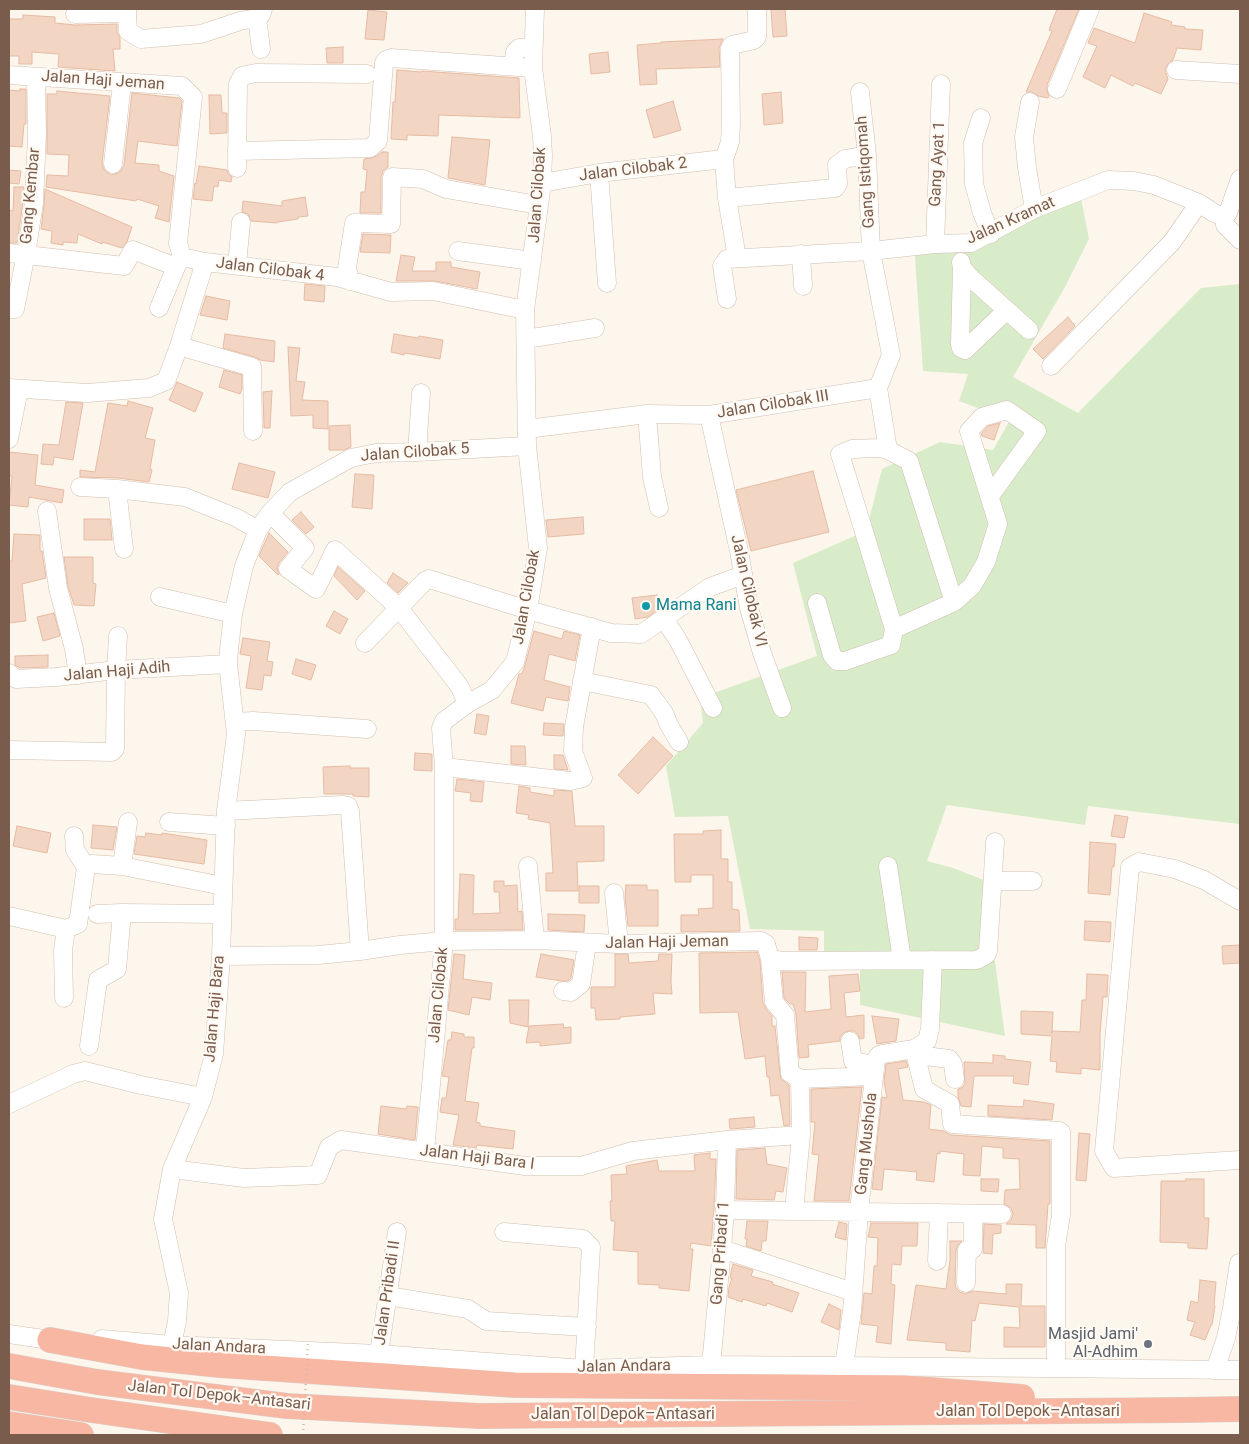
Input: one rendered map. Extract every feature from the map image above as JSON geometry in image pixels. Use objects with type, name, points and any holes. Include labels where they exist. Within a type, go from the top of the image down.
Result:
[{"type":"highway","points":[[50,1340],[142,1357],[220,1365],[515,1385],[904,1388],[1185,1410]]},
{"type":"highway","name":"Jalan Tol Depok–Antasari","points":[[9,1366],[97,1382],[286,1406],[479,1416],[1240,1409]]},
{"type":"highway","name":"Jalan Tol Depok–Antasari","points":[[9,1397],[270,1435]]},
{"type":"highway","points":[[9,1424],[81,1435]]},
{"type":"street","name":"Jalan Cilobak","points":[[425,1151],[444,941],[444,766],[441,728],[444,720],[492,690],[515,662],[528,610],[538,548],[527,437],[525,310],[542,183],[542,136],[533,68],[535,9]]},
{"type":"street","points":[[726,299],[722,266],[727,259],[737,258],[727,198],[724,159],[730,142],[731,124],[730,48],[732,45],[754,40],[757,37],[757,9]]},
{"type":"street","points":[[1057,89],[1090,9]]},
{"type":"street","points":[[75,14],[127,11],[128,31],[141,39],[200,34],[260,14],[261,49]]},
{"type":"street","points":[[512,66],[515,52],[519,48],[534,47]]},
{"type":"street","points":[[375,78],[256,73],[242,76],[238,84],[237,160],[370,148],[378,141],[375,78],[386,60],[391,58],[533,68]]},
{"type":"street","points":[[1176,70],[1240,74]]},
{"type":"street","name":"Jalan Haji Jeman","points":[[9,75],[122,84],[182,86],[193,97],[178,243],[179,262]]},
{"type":"street","name":"Gang Kembar","points":[[9,309],[15,309],[17,254],[34,203],[37,134],[36,77]]},
{"type":"street","points":[[113,164],[122,84]]},
{"type":"street","name":"Gang Ayat 1","points":[[935,244],[941,84]]},
{"type":"street","name":"Gang Istiqomah","points":[[860,92],[867,155],[871,251]]},
{"type":"street","points":[[1030,102],[1024,137],[1034,209]]},
{"type":"street","points":[[981,118],[973,143],[974,184],[990,234]]},
{"type":"street","points":[[727,198],[834,188],[838,184],[836,165],[845,159],[867,155]]},
{"type":"street","name":"Jalan Cilobak 2","points":[[542,183],[599,173],[724,159]]},
{"type":"street","points":[[599,173],[606,283]]},
{"type":"street","points":[[350,281],[347,268],[354,223],[391,224],[392,177],[423,178],[446,189],[538,205]]},
{"type":"street","name":"Jalan Kramat","points":[[737,258],[871,251],[935,244],[971,243],[1034,209],[1108,180],[1134,181],[1154,185],[1199,203],[1224,218]]},
{"type":"street","points":[[1240,180],[1228,213],[1224,218],[1225,225],[1240,240]]},
{"type":"street","points":[[1051,366],[1172,242],[1199,203]]},
{"type":"street","points":[[237,265],[241,222]]},
{"type":"street","points":[[959,244],[962,268],[961,348],[965,350],[1007,310]]},
{"type":"street","points":[[17,254],[124,266],[133,250],[179,262],[205,262]]},
{"type":"street","points":[[458,251],[532,261]]},
{"type":"street","points":[[871,251],[891,355],[878,388],[888,450]]},
{"type":"street","points":[[801,254],[804,286]]},
{"type":"street","points":[[159,308],[179,262]]},
{"type":"street","name":"Jalan Cilobak 4","points":[[14,389],[87,393],[149,388],[166,381],[205,262],[337,278],[391,292],[433,291],[525,310]]},
{"type":"street","points":[[962,268],[970,278],[1029,330]]},
{"type":"street","points":[[526,339],[595,328]]},
{"type":"street","points":[[179,346],[252,367],[253,431]]},
{"type":"street","name":"Jalan Cilobak III","points":[[527,437],[647,419],[709,415],[878,388]]},
{"type":"street","points":[[9,439],[14,389]]},
{"type":"street","points":[[417,452],[421,393]]},
{"type":"street","points":[[894,629],[954,602],[972,586],[986,562],[998,524],[969,431],[982,417],[1007,410],[1037,431],[990,496]]},
{"type":"street","name":"Jalan Cilobak VI","points":[[709,415],[750,608],[782,708]]},
{"type":"street","points":[[647,419],[651,472],[659,508]]},
{"type":"street","name":"Jalan Cilobak 5","points":[[228,664],[233,614],[244,566],[258,530],[270,513],[290,492],[351,458],[376,452],[417,452],[527,437]]},
{"type":"street","points":[[817,603],[832,655],[837,661],[846,661],[891,645],[894,629],[840,454],[852,449],[879,448],[888,450],[909,461],[954,602]]},
{"type":"street","points":[[80,487],[185,497],[238,518],[258,530]]},
{"type":"street","points":[[117,490],[124,549]]},
{"type":"street","points":[[47,511],[58,588],[74,649],[78,674]]},
{"type":"street","points":[[270,513],[305,548],[288,569],[316,588],[335,550],[399,608],[460,687],[467,704]]},
{"type":"street","points":[[365,643],[424,581],[429,579],[528,610],[611,633],[641,634],[710,587],[743,576]]},
{"type":"street","points":[[160,597],[233,614]]},
{"type":"street","points":[[664,619],[678,640],[710,702]]},
{"type":"street","points":[[444,766],[570,781],[582,778],[573,751],[574,727],[592,627]]},
{"type":"street","points":[[9,750],[112,752],[115,749],[118,636]]},
{"type":"street","name":"Jalan Haji Adih","points":[[9,673],[16,679],[116,670],[228,664]]},
{"type":"street","name":"Jalan Haji Bara","points":[[172,1345],[178,1322],[179,1293],[163,1219],[172,1168],[204,1097],[214,1054],[226,818],[236,734],[228,664]]},
{"type":"street","points":[[582,682],[652,695],[679,742]]},
{"type":"street","points":[[236,722],[253,721],[367,729]]},
{"type":"street","points":[[169,822],[348,806],[350,811],[360,951]]},
{"type":"street","points":[[122,866],[128,822]]},
{"type":"street","points":[[9,916],[66,929],[78,924],[86,867],[75,850],[74,836]]},
{"type":"street","points":[[875,1070],[800,1079],[790,1074],[785,1016],[774,1002],[770,960],[977,960],[986,955],[988,951],[995,842]]},
{"type":"street","points":[[1240,901],[1204,880],[1175,869],[1139,862],[1130,867],[1104,1151],[1114,1168],[1240,1160]]},
{"type":"street","points":[[86,867],[92,864],[122,866],[223,886]]},
{"type":"street","points":[[528,866],[535,940]]},
{"type":"street","points":[[888,866],[902,960]]},
{"type":"street","points":[[992,881],[1033,881]]},
{"type":"street","points":[[614,893],[619,944]]},
{"type":"street","points":[[97,914],[122,912],[222,914]]},
{"type":"street","points":[[89,1046],[98,980],[117,969],[122,912]]},
{"type":"street","points":[[64,998],[63,950],[66,929]]},
{"type":"street","name":"Jalan Haji Jeman","points":[[220,956],[318,955],[444,941],[535,940],[619,944],[761,942],[766,944],[770,960]]},
{"type":"street","points":[[563,991],[572,992],[581,984],[587,943]]},
{"type":"street","points":[[875,1070],[876,1059],[879,1055],[917,1048],[927,1041],[930,1029],[933,960]]},
{"type":"street","points":[[850,1041],[852,1061],[875,1070]]},
{"type":"street","points":[[917,1048],[925,1056],[949,1059],[953,1064],[955,1079]]},
{"type":"street","points":[[917,1048],[924,1089],[950,1104],[952,1124],[1061,1132],[1061,1215],[1056,1246],[1056,1368]]},
{"type":"street","name":"Gang Mushola","points":[[844,1366],[875,1070]]},
{"type":"street","points":[[9,1104],[73,1074],[84,1071],[141,1085],[204,1097]]},
{"type":"street","points":[[794,1211],[801,1135],[800,1079]]},
{"type":"street","name":"Jalan Haji Bara I","points":[[172,1168],[244,1178],[318,1175],[328,1147],[341,1140],[525,1166],[581,1166],[633,1151],[727,1140],[801,1135]]},
{"type":"street","name":"Gang Pribadi 1","points":[[711,1366],[725,1210],[727,1140]]},
{"type":"street","points":[[725,1210],[1002,1214]]},
{"type":"street","points":[[937,1261],[940,1213]]},
{"type":"street","points":[[966,1282],[967,1250],[973,1250],[973,1214]]},
{"type":"street","name":"Jalan Pribadi II","points":[[379,1354],[397,1232]]},
{"type":"street","points":[[504,1232],[583,1240],[591,1248],[584,1369]]},
{"type":"street","points":[[722,1249],[853,1292]]},
{"type":"street","points":[[1215,1370],[1226,1338],[1239,1263]]},
{"type":"street","points":[[388,1296],[468,1309],[486,1321],[587,1327]]},
{"type":"street","name":"Jalan Andara","points":[[9,1334],[50,1340],[82,1338],[172,1345],[379,1354],[584,1369],[711,1366],[844,1366],[1240,1370]]},
{"type":"path","points":[[303,1435],[308,1342]]},
{"type":"green space","points":[[1079,188],[1089,239],[1065,287],[1013,377],[1078,413],[1201,288],[1240,284],[1240,824],[1088,806],[1085,825],[947,805],[927,861],[953,868],[984,880],[1005,1036],[860,1005],[860,956],[824,955],[824,931],[750,929],[728,816],[675,817],[666,766],[703,723],[700,698],[817,656],[793,563],[866,531],[882,469],[940,442],[993,450],[1010,420],[959,401],[968,374],[923,371],[914,243],[977,238]]},
{"type":"building","points":[[771,9],[785,9],[787,36],[773,37]]},
{"type":"building","points":[[1057,9],[1079,9],[1047,85],[1048,98],[1038,96],[1032,92],[1026,92],[1052,31],[1049,30]]},
{"type":"building","points":[[368,10],[387,12],[384,40],[365,39]]},
{"type":"building","points":[[1144,13],[1172,22],[1171,25],[1185,27],[1185,29],[1203,30],[1201,50],[1177,48],[1173,60],[1167,65],[1165,70],[1168,79],[1161,94],[1135,83],[1133,86],[1111,75],[1105,88],[1083,77],[1097,46],[1088,43],[1094,28],[1135,43]]},
{"type":"building","points":[[23,15],[55,17],[55,23],[75,25],[117,24],[120,49],[113,49],[115,71],[58,67],[59,54],[32,52],[32,64],[19,64],[19,56],[9,56],[9,19],[23,19]]},
{"type":"building","points":[[723,39],[719,48],[720,67],[656,69],[657,84],[640,85],[637,45]]},
{"type":"building","points":[[343,47],[343,63],[327,63],[326,48]]},
{"type":"building","points":[[608,52],[610,72],[591,74],[589,54]]},
{"type":"building","points":[[397,70],[519,78],[520,118],[439,115],[438,136],[407,135],[407,140],[391,139]]},
{"type":"building","points":[[20,89],[26,89],[26,124],[24,124],[22,147],[9,146],[9,90],[20,91]]},
{"type":"building","points":[[57,91],[110,96],[102,163],[106,172],[112,175],[121,171],[124,165],[132,93],[179,98],[182,101],[177,146],[138,141],[135,163],[159,165],[159,171],[174,176],[169,222],[155,218],[159,206],[137,199],[136,201],[46,187],[47,175],[68,176],[69,155],[47,154],[47,94],[57,94]]},
{"type":"building","points":[[781,92],[783,123],[764,125],[762,94]]},
{"type":"building","points":[[209,95],[221,95],[222,113],[227,113],[227,133],[210,134]]},
{"type":"building","points":[[673,101],[681,130],[654,138],[646,110]]},
{"type":"building","points":[[452,137],[490,140],[485,185],[448,178]]},
{"type":"building","points":[[382,152],[388,152],[388,167],[383,171],[381,177],[381,213],[360,213],[361,192],[365,192],[367,170],[363,169],[364,159],[377,156]]},
{"type":"building","points":[[199,166],[227,170],[228,174],[232,177],[231,182],[219,180],[218,187],[214,186],[212,201],[193,199]]},
{"type":"building","points":[[9,170],[21,171],[19,184],[9,183]]},
{"type":"building","points":[[14,187],[24,187],[23,202],[17,243],[9,243],[9,210],[13,211]]},
{"type":"building","points":[[45,189],[132,227],[127,242],[122,248],[102,242],[102,244],[78,234],[77,243],[63,242],[63,245],[51,243],[52,231],[41,229]]},
{"type":"building","points":[[305,197],[308,216],[298,217],[298,219],[277,223],[251,221],[248,214],[242,212],[243,201],[282,206],[282,201]]},
{"type":"building","points":[[363,234],[391,235],[390,253],[360,252]]},
{"type":"building","points":[[401,255],[415,257],[412,271],[436,271],[436,262],[451,262],[451,267],[480,272],[477,289],[435,281],[396,281]]},
{"type":"building","points":[[305,284],[325,286],[324,302],[304,300]]},
{"type":"building","points":[[206,296],[230,301],[227,320],[200,315]]},
{"type":"building","points":[[1068,317],[1075,326],[1043,359],[1033,349]]},
{"type":"building","points":[[225,334],[275,341],[274,362],[260,360],[223,348]]},
{"type":"building","points":[[394,334],[443,340],[440,359],[391,352]]},
{"type":"building","points":[[288,347],[300,348],[296,381],[305,382],[302,400],[328,401],[328,429],[313,428],[313,415],[291,416]]},
{"type":"building","points":[[224,370],[242,375],[240,394],[219,387]]},
{"type":"building","points":[[177,382],[203,393],[195,412],[169,400]]},
{"type":"building","points":[[272,391],[270,428],[264,428],[263,392]]},
{"type":"building","points":[[128,401],[153,408],[145,438],[155,440],[149,482],[118,478],[80,477],[80,470],[95,472],[108,403],[127,406]]},
{"type":"building","points":[[66,402],[83,403],[73,460],[54,457],[53,465],[41,464],[43,444],[59,445]]},
{"type":"building","points":[[1000,423],[994,440],[982,436],[981,434],[988,426]]},
{"type":"building","points":[[350,425],[351,447],[344,450],[329,450],[329,426]]},
{"type":"building","points":[[9,452],[38,455],[35,485],[64,490],[62,503],[29,497],[28,507],[9,505],[12,476],[9,476]]},
{"type":"building","points":[[239,463],[275,472],[268,498],[232,489]]},
{"type":"building","points":[[813,471],[829,532],[751,551],[736,490]]},
{"type":"building","points":[[355,474],[374,475],[372,509],[352,507]]},
{"type":"building","points":[[301,512],[314,527],[306,534],[292,520]]},
{"type":"building","points":[[583,517],[584,534],[548,537],[546,520]]},
{"type":"building","points":[[84,519],[110,519],[112,540],[84,540]]},
{"type":"building","points":[[269,533],[288,552],[279,563],[277,568],[278,575],[259,556]]},
{"type":"building","points":[[14,534],[40,535],[40,551],[42,551],[46,578],[22,584],[26,621],[9,623],[9,561],[12,561]]},
{"type":"building","points":[[64,557],[93,557],[93,583],[96,584],[94,606],[74,605],[68,586]]},
{"type":"building","points":[[338,567],[365,591],[357,600],[334,576]]},
{"type":"building","points":[[393,573],[408,583],[398,593],[387,583]]},
{"type":"building","name":"Mama Rani","points":[[657,595],[659,609],[648,617],[635,619],[632,598]]},
{"type":"building","points":[[334,611],[348,619],[340,634],[326,626]]},
{"type":"building","points":[[54,613],[60,636],[43,641],[37,617]]},
{"type":"building","points":[[534,631],[562,639],[564,631],[580,635],[575,661],[549,654],[544,680],[570,687],[568,701],[546,697],[543,711],[511,703],[519,674],[522,674],[525,665]]},
{"type":"building","points":[[243,638],[270,642],[267,661],[273,662],[271,676],[264,675],[262,690],[246,688],[251,656],[240,654]]},
{"type":"building","points":[[48,655],[48,667],[20,668],[15,665],[15,656]]},
{"type":"building","points":[[296,659],[316,665],[311,680],[292,674]]},
{"type":"building","points":[[477,714],[489,716],[486,735],[474,733]]},
{"type":"building","points":[[544,723],[564,724],[563,736],[543,735]]},
{"type":"building","points":[[653,737],[673,756],[638,794],[618,775]]},
{"type":"building","points":[[511,746],[525,746],[526,765],[511,764]]},
{"type":"building","points":[[415,753],[432,754],[432,771],[414,770]]},
{"type":"building","points":[[554,755],[563,755],[568,770],[554,769]]},
{"type":"building","points":[[350,766],[350,768],[369,768],[369,797],[353,796],[353,794],[324,794],[323,767]]},
{"type":"building","points":[[457,779],[484,782],[482,802],[470,801],[471,793],[455,791]]},
{"type":"building","points":[[519,786],[530,788],[530,792],[554,796],[554,790],[572,791],[575,826],[604,826],[604,861],[577,862],[578,891],[546,891],[546,873],[553,873],[550,823],[528,819],[529,815],[516,813]]},
{"type":"building","points":[[1115,815],[1128,817],[1124,838],[1111,836]]},
{"type":"building","points":[[93,825],[117,827],[113,850],[91,848]]},
{"type":"building","points":[[17,826],[51,833],[47,853],[13,846]]},
{"type":"building","points":[[721,830],[721,859],[728,859],[728,882],[732,882],[732,909],[739,910],[740,931],[681,932],[681,915],[699,915],[698,909],[713,908],[713,875],[691,875],[691,882],[675,882],[674,834],[703,834],[703,831]]},
{"type":"building","points":[[146,833],[162,835],[162,833],[207,840],[204,864],[134,854],[137,836],[145,837]]},
{"type":"building","points":[[1090,842],[1116,844],[1110,895],[1088,893]]},
{"type":"building","points":[[460,874],[474,875],[473,914],[500,913],[499,892],[494,892],[494,881],[504,881],[504,886],[517,885],[518,912],[522,911],[523,930],[455,930],[455,919],[458,919]]},
{"type":"building","points":[[626,885],[647,885],[647,890],[658,890],[658,926],[628,926],[625,898]]},
{"type":"building","points":[[579,886],[599,886],[599,903],[579,903]]},
{"type":"building","points":[[548,914],[585,915],[584,932],[548,930]]},
{"type":"building","points":[[1085,921],[1111,922],[1110,942],[1084,940]]},
{"type":"building","points":[[799,937],[818,938],[817,950],[799,950]]},
{"type":"building","points":[[1240,945],[1240,963],[1223,964],[1222,946]]},
{"type":"building","points":[[757,952],[760,961],[763,1003],[772,1016],[772,1026],[775,1026],[781,1079],[789,1085],[790,1125],[784,1126],[779,1095],[771,1096],[765,1056],[745,1059],[738,1012],[700,1013],[699,953]]},
{"type":"building","points":[[454,954],[465,955],[463,979],[492,983],[490,1000],[472,997],[469,1015],[448,1010]]},
{"type":"building","points":[[541,954],[574,960],[571,978],[568,981],[562,981],[536,977]]},
{"type":"building","points":[[615,954],[628,954],[629,963],[658,961],[659,954],[672,954],[672,994],[653,993],[655,1014],[596,1020],[595,1008],[591,1008],[591,987],[615,987]]},
{"type":"building","points":[[782,972],[806,972],[805,1012],[831,1009],[829,976],[858,974],[860,991],[844,993],[846,1017],[864,1015],[864,1038],[860,1039],[854,1031],[848,1031],[843,1033],[840,1041],[808,1045],[809,1057],[799,1058],[796,1014],[793,1004],[790,1004],[784,998]]},
{"type":"building","points":[[1087,974],[1108,975],[1107,997],[1103,997],[1100,1070],[1081,1068],[1081,1074],[1056,1072],[1057,1062],[1050,1061],[1052,1036],[1021,1034],[1021,1011],[1053,1012],[1052,1031],[1080,1032],[1082,1000],[1086,1000]]},
{"type":"building","points":[[509,1000],[529,1000],[528,1027],[510,1023]]},
{"type":"building","points":[[872,1016],[899,1019],[896,1041],[877,1044]]},
{"type":"building","points":[[563,1024],[564,1028],[571,1027],[571,1043],[540,1046],[540,1042],[526,1043],[529,1026]]},
{"type":"building","points":[[452,1032],[464,1034],[464,1037],[474,1037],[474,1048],[472,1048],[465,1101],[479,1103],[476,1122],[480,1123],[480,1126],[515,1131],[513,1149],[477,1145],[476,1148],[453,1145],[459,1115],[440,1112],[442,1098],[446,1098],[449,1077],[442,1076],[448,1040],[451,1040]]},
{"type":"building","points":[[993,1055],[1005,1056],[1005,1059],[1031,1062],[1028,1085],[1013,1083],[1014,1076],[974,1076],[971,1107],[961,1106],[958,1089],[963,1087],[965,1083],[964,1062],[993,1063]]},
{"type":"building","points":[[906,1061],[908,1067],[898,1069],[903,1100],[924,1102],[931,1105],[929,1129],[944,1131],[951,1135],[1050,1141],[1050,1204],[1048,1204],[1045,1248],[1036,1248],[1036,1225],[1006,1224],[1011,1220],[1013,1214],[1011,1208],[1004,1204],[1005,1190],[1020,1189],[1019,1159],[1003,1158],[1003,1148],[982,1146],[980,1176],[963,1175],[964,1154],[940,1151],[940,1154],[937,1153],[934,1182],[916,1180],[917,1172],[884,1169],[882,1190],[872,1189],[882,1097],[887,1098],[884,1082],[886,1064]]},
{"type":"building","points":[[862,1087],[849,1201],[814,1201],[819,1155],[812,1154],[815,1122],[811,1122],[811,1089]]},
{"type":"building","points":[[1024,1100],[1054,1104],[1052,1120],[988,1116],[988,1105],[1023,1107]]},
{"type":"building","points":[[381,1106],[406,1109],[407,1106],[418,1107],[415,1140],[378,1134]]},
{"type":"building","points":[[754,1117],[755,1127],[730,1129],[729,1119]]},
{"type":"building","points":[[1079,1133],[1090,1134],[1086,1181],[1076,1180]]},
{"type":"building","points":[[765,1148],[767,1164],[787,1168],[783,1192],[776,1191],[774,1200],[736,1199],[737,1150]]},
{"type":"building","points":[[710,1153],[710,1159],[716,1159],[711,1246],[691,1243],[690,1249],[693,1249],[689,1291],[659,1288],[659,1285],[638,1284],[638,1252],[613,1250],[615,1221],[611,1221],[611,1175],[627,1174],[626,1166],[657,1160],[659,1171],[695,1171],[694,1155]]},
{"type":"building","points":[[981,1179],[999,1179],[998,1192],[981,1191]]},
{"type":"building","points":[[1186,1179],[1204,1179],[1204,1218],[1209,1218],[1207,1249],[1188,1248],[1188,1243],[1160,1242],[1161,1181],[1186,1181]]},
{"type":"building","points":[[747,1221],[768,1221],[766,1241],[762,1241],[761,1251],[746,1246]]},
{"type":"building","points":[[839,1222],[847,1224],[846,1240],[835,1237]]},
{"type":"building","points":[[871,1223],[918,1223],[917,1246],[902,1246],[901,1265],[892,1264],[891,1284],[895,1285],[891,1344],[876,1342],[878,1326],[861,1324],[864,1293],[872,1294],[874,1266],[877,1266],[878,1238],[868,1237]]},
{"type":"building","points":[[984,1224],[1001,1225],[1001,1233],[993,1234],[992,1254],[983,1253]]},
{"type":"building","points":[[950,1241],[962,1241],[956,1250],[955,1283],[956,1288],[960,1292],[965,1294],[973,1291],[1006,1294],[1006,1284],[1022,1284],[1021,1306],[1045,1306],[1045,1347],[1004,1347],[1004,1327],[1020,1328],[1019,1307],[979,1303],[975,1321],[972,1320],[970,1352],[946,1350],[946,1343],[907,1340],[916,1285],[946,1289],[950,1260]]},
{"type":"building","points":[[733,1264],[753,1270],[751,1276],[773,1282],[772,1284],[799,1293],[792,1312],[767,1303],[766,1306],[743,1299],[742,1302],[728,1297]]},
{"type":"building","points":[[1200,1280],[1216,1282],[1212,1325],[1205,1340],[1190,1335],[1195,1322],[1187,1320],[1191,1301],[1198,1303]]},
{"type":"building","points":[[829,1304],[841,1310],[839,1330],[821,1322]]},
{"type":"place","name":"Mama Rani","points":[[646,606]]},
{"type":"place","name":"Masjid Jami' Al-Adhim","points":[[1148,1344]]}]
